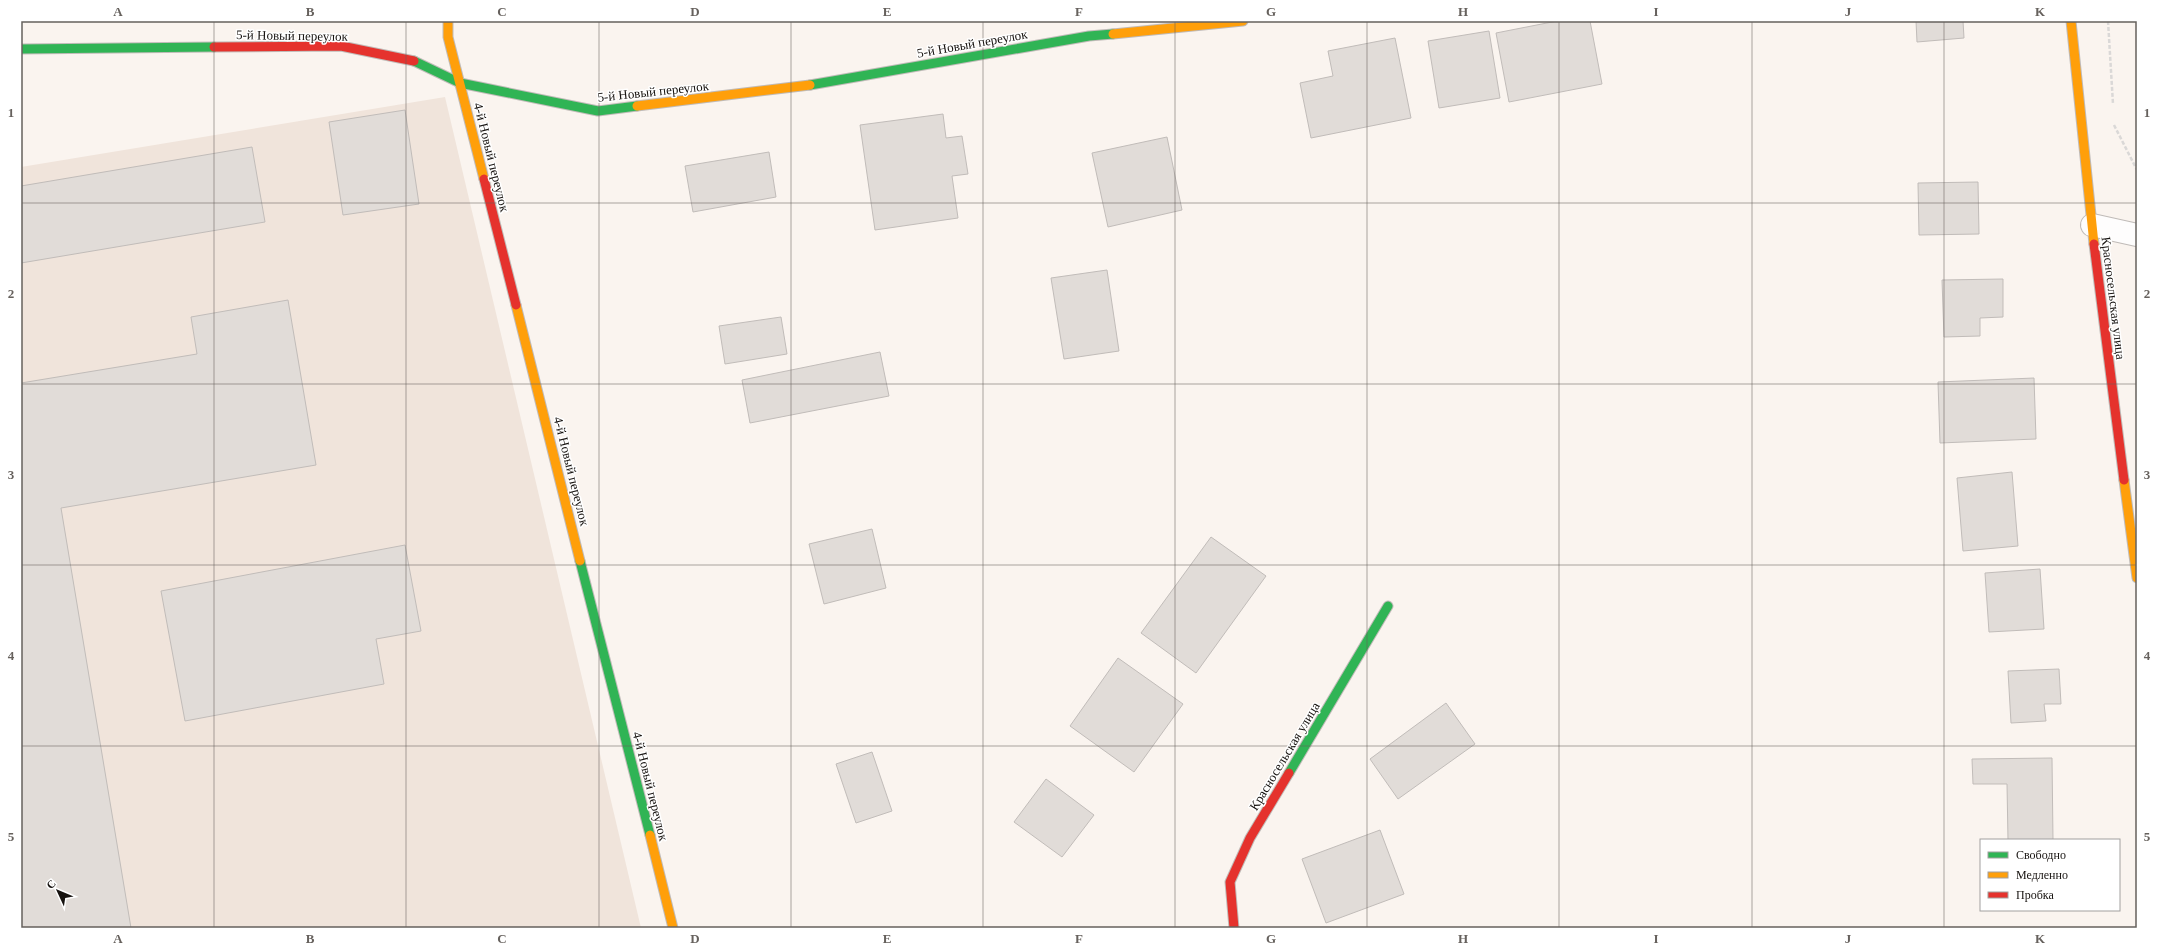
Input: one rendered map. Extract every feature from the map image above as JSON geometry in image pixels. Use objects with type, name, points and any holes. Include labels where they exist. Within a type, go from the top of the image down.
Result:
[{"type":"street","name":"4-й Новый переулок","points":[[448,21],[448,38],[673,928]]},
{"type":"street","name":"5-й Новый переулок","points":[[21,50],[341,46],[411,60],[460,83],[598,111],[786,89],[1089,36],[1243,21]]},
{"type":"street","name":"Красносельская улица","points":[[2071,21],[2092,225],[2137,578]]},
{"type":"street","points":[[2092,225],[2137,235]]},
{"type":"street","name":"Красносельская улица","points":[[1234,928],[1230,882],[1250,838],[1388,606]]},
{"type":"path","points":[[2108,21],[2113,110]]},
{"type":"path","points":[[2114,118],[2114,125],[2137,170]]},
{"type":"shaded area","points":[[445,97],[641,928],[21,928],[21,167]]},
{"type":"building","points":[[1557,21],[1590,21],[1602,84],[1509,102],[1496,33]]},
{"type":"building","points":[[1916,21],[1963,21],[1964,38],[1917,42]]},
{"type":"building","points":[[1489,31],[1500,98],[1439,108],[1428,41]]},
{"type":"building","points":[[1395,38],[1411,118],[1311,138],[1300,83],[1333,76],[1328,51]]},
{"type":"building","points":[[405,110],[419,204],[343,215],[329,122]]},
{"type":"building","points":[[943,114],[946,138],[962,136],[968,174],[952,176],[958,218],[875,230],[860,125]]},
{"type":"building","points":[[1167,137],[1182,210],[1108,227],[1092,153]]},
{"type":"building","points":[[252,147],[265,222],[21,263],[21,186]]},
{"type":"building","points":[[769,152],[776,197],[693,212],[685,166]]},
{"type":"building","points":[[1978,182],[1979,234],[1919,235],[1918,183]]},
{"type":"building","points":[[1107,270],[1119,351],[1064,359],[1051,278]]},
{"type":"building","points":[[2003,279],[2003,317],[1980,318],[1980,336],[1944,337],[1942,280]]},
{"type":"building","points":[[288,300],[316,465],[61,508],[131,928],[21,928],[21,383],[197,354],[191,317]]},
{"type":"building","points":[[781,317],[787,354],[725,364],[719,326]]},
{"type":"building","points":[[880,352],[889,396],[750,423],[742,380]]},
{"type":"building","points":[[2034,378],[2036,439],[1940,443],[1938,382]]},
{"type":"building","points":[[2012,472],[2018,546],[1963,551],[1957,478]]},
{"type":"building","points":[[872,529],[886,588],[824,604],[809,544]]},
{"type":"building","points":[[1211,537],[1266,576],[1196,673],[1141,633]]},
{"type":"building","points":[[405,545],[421,631],[376,639],[384,684],[185,721],[161,591]]},
{"type":"building","points":[[2040,569],[2044,629],[1989,632],[1985,573]]},
{"type":"building","points":[[1118,658],[1183,704],[1134,772],[1070,726]]},
{"type":"building","points":[[2059,669],[2061,704],[2044,704],[2046,721],[2011,723],[2008,671]]},
{"type":"building","points":[[1446,703],[1475,744],[1398,799],[1370,759]]},
{"type":"building","points":[[872,752],[892,811],[856,823],[836,764]]},
{"type":"building","points":[[2052,758],[2053,839],[2008,839],[2007,784],[1973,784],[1972,759]]},
{"type":"building","points":[[1046,779],[1094,815],[1062,857],[1014,822]]},
{"type":"building","points":[[1380,830],[1404,894],[1326,923],[1302,859]]},
{"type":"traffic: fast","points":[[810,85],[1089,36],[1113,34]]},
{"type":"traffic: fast","points":[[21,49],[214,47]]},
{"type":"traffic: fast","points":[[414,61],[460,83],[598,111],[637,106]]},
{"type":"traffic: fast","points":[[580,561],[650,835]]},
{"type":"traffic: fast","points":[[1289,773],[1388,606]]},
{"type":"traffic: slow","points":[[448,21],[448,37],[484,179]]},
{"type":"traffic: slow","points":[[1113,34],[1243,21]]},
{"type":"traffic: slow","points":[[2071,21],[2094,244]]},
{"type":"traffic: slow","points":[[637,106],[810,85]]},
{"type":"traffic: slow","points":[[516,305],[580,561]]},
{"type":"traffic: slow","points":[[2124,480],[2137,578]]},
{"type":"traffic: slow","points":[[650,835],[673,928]]},
{"type":"traffic: jam","points":[[214,47],[341,46],[414,61]]},
{"type":"traffic: jam","points":[[484,179],[516,305]]},
{"type":"traffic: jam","points":[[2094,244],[2124,480]]},
{"type":"traffic: jam","points":[[1234,928],[1230,882],[1250,838],[1289,773]]}]
